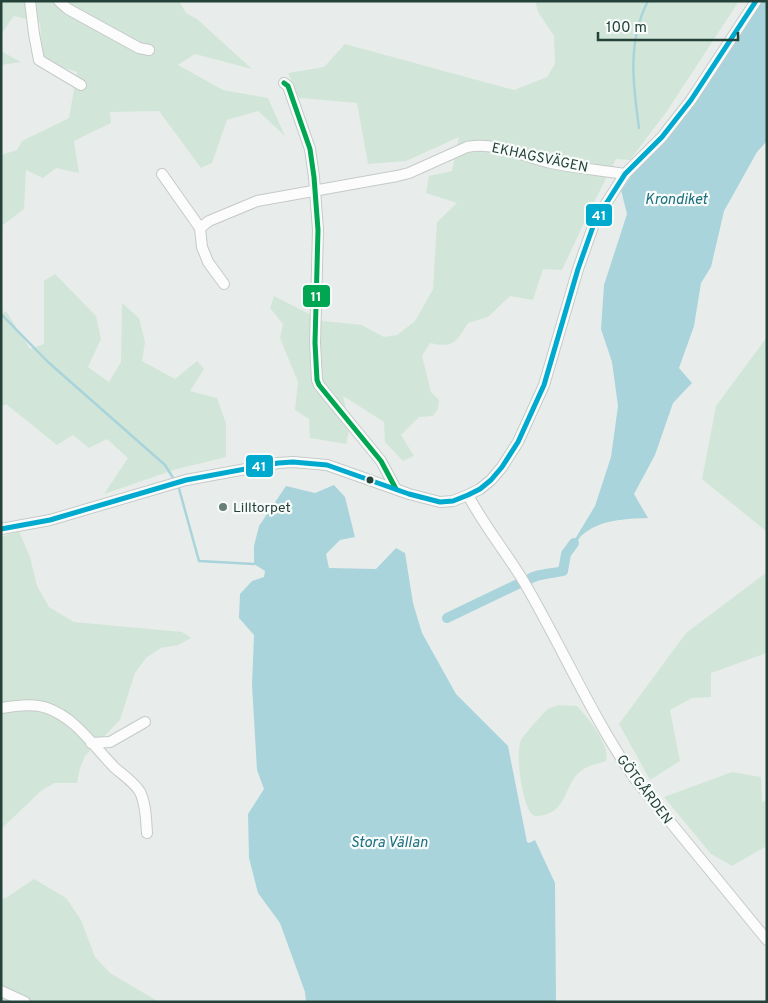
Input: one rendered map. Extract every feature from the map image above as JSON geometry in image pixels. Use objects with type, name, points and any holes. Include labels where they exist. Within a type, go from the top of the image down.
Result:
[{"type":"street","points":[[30,1],[39,60],[81,85]]},
{"type":"street","points":[[59,1],[68,9],[138,48],[149,50]]},
{"type":"street","points":[[1,529],[50,520],[183,480],[278,462],[327,465],[425,500],[453,501],[480,489],[502,467],[528,423],[544,385],[578,269],[595,221],[625,174],[678,118],[756,1]]},
{"type":"street","points":[[284,83],[288,86],[299,114],[310,149],[314,178],[318,230],[315,344],[317,380],[319,385],[382,461],[396,489]]},
{"type":"street","name":"EKHAGSVÄGEN","points":[[200,228],[209,221],[258,201],[409,173],[458,150],[477,145],[494,147],[552,163],[625,174]]},
{"type":"street","points":[[162,174],[200,228],[202,246],[208,262],[224,284]]},
{"type":"street","name":"GÖTGÅRDEN","points":[[468,495],[480,518],[523,582],[618,754],[666,818],[767,940]]},
{"type":"street","points":[[1,708],[24,705],[48,708],[71,722],[139,790],[146,816],[147,833]]},
{"type":"street","points":[[91,743],[110,742],[145,722]]},
{"type":"street","points":[[1,991],[25,1002]]},
{"type":"green space","points":[[1,1],[179,1],[186,13],[197,19],[252,69],[195,54],[178,65],[223,90],[268,98],[285,136],[258,111],[227,120],[212,163],[201,168],[159,111],[110,112],[111,123],[74,141],[79,173],[56,168],[43,178],[26,170],[24,209],[3,225],[1,224],[1,155],[17,150],[22,141],[69,118],[77,72],[43,61],[40,23],[14,16],[1,34]]},
{"type":"green space","points":[[535,1],[739,1],[667,111],[630,160],[616,159],[562,270],[543,269],[533,300],[510,296],[488,317],[468,323],[454,342],[445,345],[430,343],[422,356],[431,392],[439,400],[438,409],[433,416],[419,417],[401,435],[414,456],[403,461],[385,442],[384,422],[343,396],[350,427],[346,444],[310,438],[309,419],[295,410],[298,382],[280,338],[283,324],[270,308],[274,296],[323,321],[362,325],[384,337],[397,335],[415,321],[433,289],[437,222],[457,203],[426,193],[429,176],[452,171],[459,137],[406,161],[368,164],[357,103],[299,98],[288,73],[324,67],[345,44],[514,90],[547,77],[555,64],[554,36],[538,12]]},
{"type":"green space","points":[[1,51],[21,62],[1,65]]},
{"type":"green space","points":[[55,274],[96,316],[101,339],[88,367],[109,382],[121,362],[122,303],[139,318],[145,342],[142,361],[175,379],[197,361],[204,369],[190,391],[217,398],[226,423],[226,457],[177,469],[104,494],[128,458],[107,439],[89,448],[73,435],[57,445],[6,404],[1,407],[1,314],[6,311],[30,349],[44,344],[44,281]]},
{"type":"green space","points":[[767,337],[767,532],[702,479],[716,406]]},
{"type":"green space","points":[[19,531],[30,557],[37,586],[49,607],[74,622],[182,632],[191,638],[178,645],[161,648],[146,658],[135,673],[120,720],[85,756],[77,783],[54,783],[41,791],[1,829],[1,537]]},
{"type":"green space","points":[[767,572],[767,653],[711,673],[711,697],[692,698],[670,710],[680,761],[650,780],[619,724],[686,633]]},
{"type":"green space","points":[[559,705],[577,706],[602,739],[607,754],[606,761],[581,771],[571,783],[561,804],[556,809],[549,813],[535,816],[531,813],[524,797],[519,766],[519,747],[522,738],[543,714],[549,708]]},
{"type":"green space","points":[[732,772],[761,777],[762,802],[767,800],[767,848],[765,847],[732,866],[711,854],[664,797]]},
{"type":"green space","points":[[34,879],[66,898],[81,920],[95,957],[110,973],[159,1002],[1,1002],[1,899],[6,898]]},
{"type":"water","name":"Krondiket","points":[[762,1],[767,1],[767,141],[757,152],[724,211],[711,267],[701,283],[694,326],[679,368],[692,383],[673,403],[655,455],[634,494],[648,518],[613,521],[596,526],[581,536],[572,553],[566,554],[595,506],[611,457],[618,406],[612,362],[601,329],[604,285],[627,214],[621,190]]},
{"type":"water","name":"Stora Vällan","points":[[334,485],[345,497],[355,537],[340,540],[326,554],[329,568],[376,569],[396,548],[405,553],[413,603],[422,633],[456,694],[508,746],[527,842],[535,840],[555,883],[556,1002],[306,1002],[305,992],[280,923],[258,893],[249,858],[248,814],[264,789],[257,770],[252,685],[254,635],[239,618],[240,594],[252,581],[264,577],[265,571],[254,564],[254,546],[259,526],[286,486],[315,493]]},
{"type":"waterway","points":[[639,128],[635,96],[634,47],[641,16],[648,1]]},
{"type":"waterway","points":[[1,314],[48,362],[165,465],[175,481]]},
{"type":"waterway","points":[[178,485],[199,561],[254,564]]},
{"type":"waterway","points":[[528,580],[540,575],[563,571],[566,554],[574,543]]},
{"type":"waterway","points":[[447,618],[518,584]]},
{"type":"transit line","name":"41","points":[[1,529],[50,520],[186,480],[278,463],[293,462],[327,465],[409,494],[440,502],[453,501],[480,489],[502,467],[518,442],[544,385],[578,269],[595,221],[625,174],[662,137],[691,100],[756,1]]},
{"type":"transit line","name":"11","points":[[284,83],[288,86],[310,149],[314,177],[318,230],[315,343],[317,380],[319,385],[381,461],[396,489]]},
{"type":"place","name":"Lilltorpet","points":[[223,507]]}]
